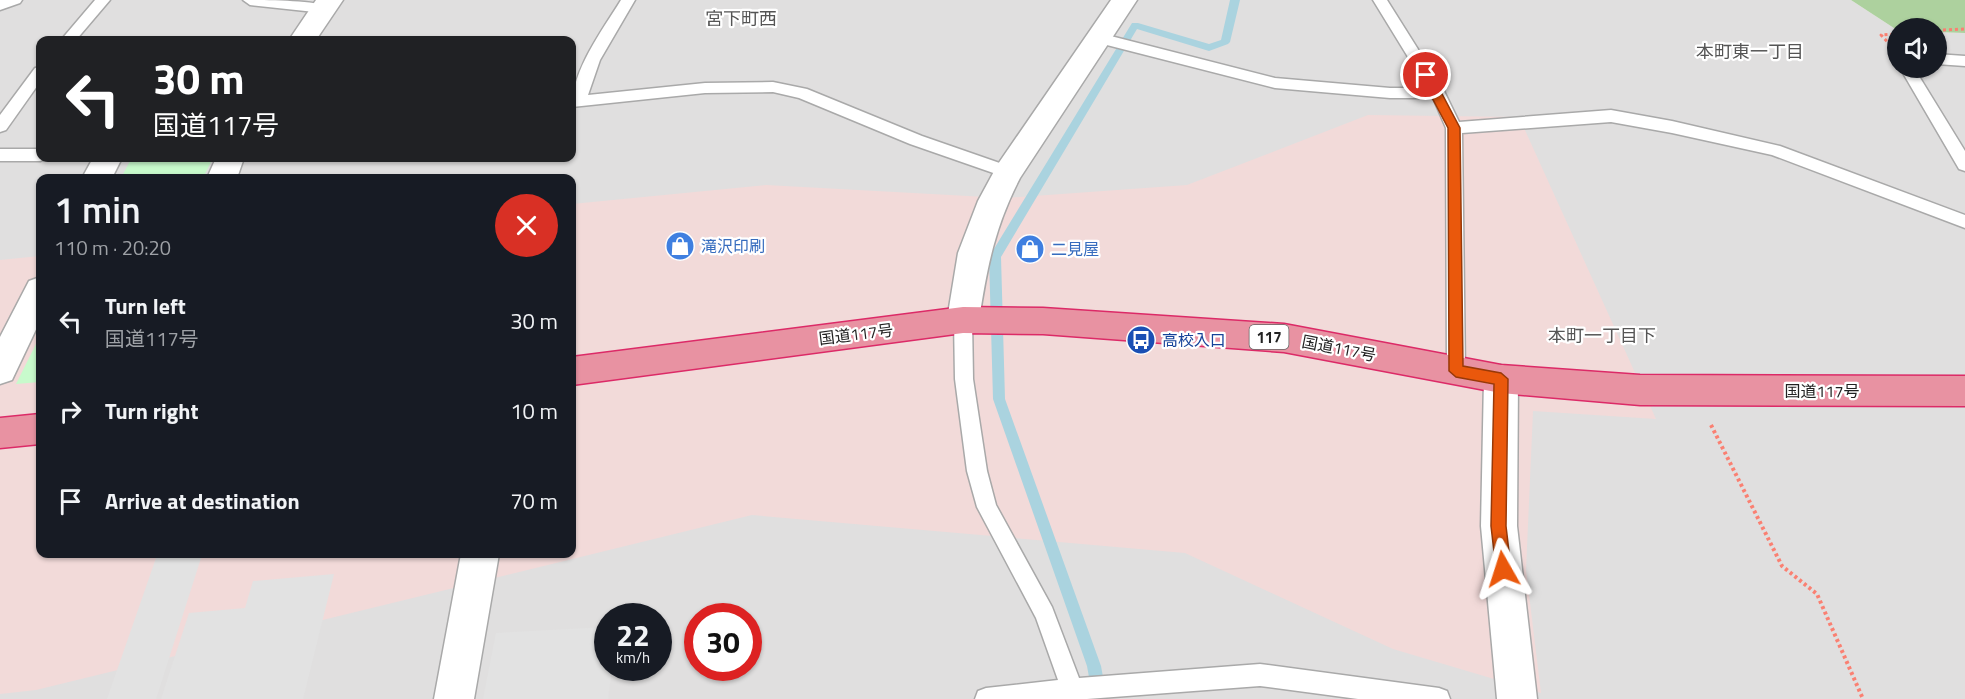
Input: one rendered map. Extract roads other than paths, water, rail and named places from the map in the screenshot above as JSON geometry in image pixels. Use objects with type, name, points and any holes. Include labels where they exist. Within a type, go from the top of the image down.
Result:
[{"type":"highway","name":"国道117号","points":[[576,370],[963,320],[1119,324],[1284,338],[1501,379],[1640,390],[1965,391]]},
{"type":"highway","points":[[0,433],[36,429]]},
{"type":"street","points":[[963,320],[974,253],[993,201],[1008,172],[1124,0]]},
{"type":"street","points":[[305,36],[327,4]]},
{"type":"street","points":[[0,370],[36,298]]},
{"type":"street","points":[[1501,379],[1499,526],[1517,699]]},
{"type":"street","points":[[454,699],[479,558]]},
{"type":"lane","points":[[0,5],[15,0]]},
{"type":"lane","points":[[72,36],[103,0]]},
{"type":"lane","points":[[249,0],[327,4]]},
{"type":"lane","points":[[576,99],[593,60],[628,0]]},
{"type":"lane","points":[[1380,0],[1437,93],[1454,128],[1456,371]]},
{"type":"lane","points":[[1099,38],[1275,83],[1390,93],[1437,93]]},
{"type":"lane","points":[[1947,60],[1965,61]]},
{"type":"lane","points":[[0,126],[36,77]]},
{"type":"lane","points":[[1913,78],[1965,165]]},
{"type":"lane","points":[[576,101],[705,88],[773,87],[802,93],[916,140],[1008,172]]},
{"type":"lane","points":[[1454,128],[1611,116],[1774,150],[1965,222]]},
{"type":"lane","points":[[0,155],[36,155]]},
{"type":"lane","points":[[963,320],[964,379],[977,471],[987,507],[1045,614],[1075,694]]},
{"type":"lane","points":[[986,699],[1075,694],[1260,675],[1439,699]]},
{"type":"waterway","points":[[1100,699],[1094,666],[999,399],[995,257],[1135,25],[1209,48],[1225,42],[1235,0]]},
{"type":"place","name":"滝沢印刷","points":[[680,246]]},
{"type":"place","name":"二見屋","points":[[1030,249]]},
{"type":"place","name":"高校入口","points":[[1141,340]]},
{"type":"district","name":"宮下町西","points":[[741,18]]},
{"type":"district","name":"本町東一丁目","points":[[1750,51]]},
{"type":"district","name":"本町一丁目下","points":[[1602,335]]}]
